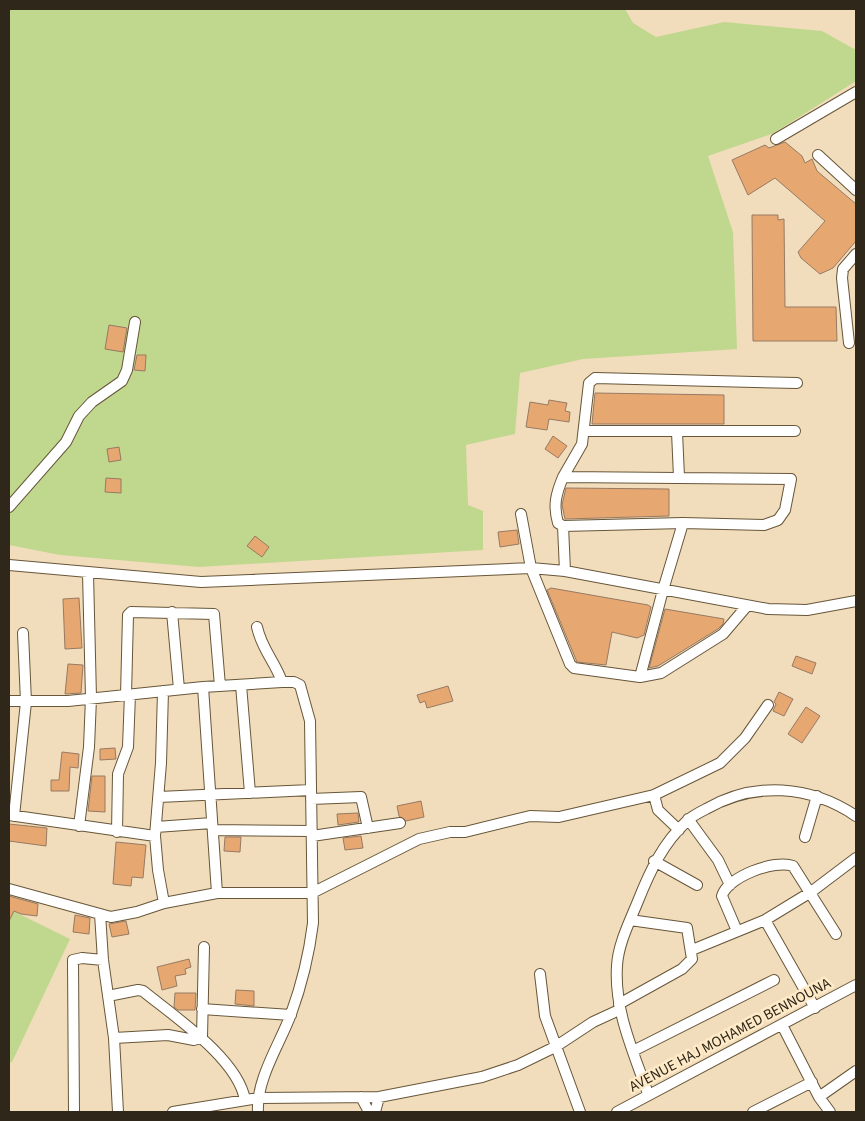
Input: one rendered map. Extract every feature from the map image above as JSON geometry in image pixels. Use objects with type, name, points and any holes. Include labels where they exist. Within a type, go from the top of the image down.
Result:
[{"type":"street","points":[[776,139],[856,92]]},
{"type":"street","points":[[818,155],[856,190]]},
{"type":"street","points":[[849,343],[842,278],[843,269],[856,254]]},
{"type":"street","points":[[9,507],[66,442],[79,416],[92,402],[122,381],[126,370],[135,322]]},
{"type":"street","points":[[563,477],[790,479],[785,510],[778,520],[753,527],[683,523],[563,526],[558,523],[555,511],[555,495],[563,477],[582,444],[589,383],[594,378],[797,383]]},
{"type":"street","points":[[585,431],[795,431]]},
{"type":"street","points":[[677,432],[679,477]]},
{"type":"street","points":[[521,514],[531,568],[570,664],[574,668],[640,677],[661,674],[723,634],[746,607]]},
{"type":"street","points":[[640,677],[683,523]]},
{"type":"street","points":[[563,526],[565,571]]},
{"type":"street","points":[[10,564],[88,573],[223,582],[531,568],[565,571],[746,607],[807,610],[856,601]]},
{"type":"street","points":[[79,826],[89,748],[91,698],[88,573]]},
{"type":"street","points":[[118,832],[118,774],[128,747],[128,613],[172,612],[214,614],[220,686]]},
{"type":"street","points":[[172,612],[179,689]]},
{"type":"street","points":[[257,627],[260,643],[278,670],[282,682]]},
{"type":"street","points":[[23,633],[26,702],[11,816],[118,832],[156,832],[212,827],[312,834],[400,823]]},
{"type":"street","points":[[9,701],[26,702],[91,698],[241,684],[282,682],[298,684],[305,699],[310,721],[313,924],[309,956],[291,1014],[258,1098],[258,1112]]},
{"type":"street","points":[[241,684],[250,793]]},
{"type":"street","points":[[204,687],[217,893]]},
{"type":"street","points":[[163,691],[156,832],[158,870],[164,903]]},
{"type":"street","points":[[9,888],[100,914],[120,916],[164,903],[217,893],[312,893],[418,838],[450,832],[464,832],[536,815],[559,817],[654,795],[720,763],[744,738],[768,705]]},
{"type":"street","points":[[648,1094],[619,1007],[617,964],[630,920],[654,861],[688,819],[719,801],[752,790],[785,791],[817,796],[831,801],[856,816]]},
{"type":"street","points":[[159,797],[250,793],[360,797],[368,828]]},
{"type":"street","points":[[654,795],[658,810],[679,830]]},
{"type":"street","points":[[805,837],[817,796]]},
{"type":"street","points":[[688,819],[718,860],[730,884]]},
{"type":"street","points":[[692,950],[765,920],[811,892],[856,858]]},
{"type":"street","points":[[654,861],[697,885]]},
{"type":"street","points":[[737,931],[722,896],[725,889],[730,884],[762,867],[785,864],[793,866],[836,934]]},
{"type":"street","points":[[100,914],[103,960],[114,1038],[118,1112]]},
{"type":"street","points":[[173,1112],[258,1098],[379,1096],[482,1077],[518,1065],[555,1048],[593,1022],[682,969],[692,961],[692,950],[687,928],[630,920]]},
{"type":"street","points":[[765,920],[815,1008]]},
{"type":"street","points":[[202,1037],[204,947]]},
{"type":"street","points":[[74,1112],[73,960],[82,958],[103,960]]},
{"type":"street","points":[[540,974],[545,1016],[555,1048],[580,1112]]},
{"type":"street","points":[[633,1051],[774,980]]},
{"type":"street","name":"AVENUE HAJ MOHAMED BENNOUNA","points":[[617,1112],[856,986]]},
{"type":"street","points":[[108,996],[138,990],[143,992],[202,1037],[241,1082],[245,1100]]},
{"type":"street","points":[[202,1009],[291,1014]]},
{"type":"street","points":[[782,1025],[819,1098],[830,1112]]},
{"type":"street","points":[[114,1038],[168,1035],[194,1040],[202,1037]]},
{"type":"street","points":[[819,1098],[856,1071]]},
{"type":"street","points":[[753,1112],[812,1082]]},
{"type":"street","points":[[375,1112],[379,1096]]},
{"type":"street","points":[[361,1097],[369,1112]]},
{"type":"green space","points":[[9,9],[625,9],[633,23],[656,37],[724,22],[822,31],[856,50],[856,81],[774,133],[708,156],[733,232],[737,349],[583,359],[520,373],[515,434],[466,445],[468,505],[483,511],[483,550],[199,567],[60,555],[9,545]]},
{"type":"green space","points":[[9,909],[70,939],[12,1062],[9,1063]]},
{"type":"building","points":[[785,142],[802,156],[805,163],[812,159],[817,171],[856,204],[856,241],[833,268],[820,274],[801,258],[798,252],[825,221],[775,178],[748,195],[732,160],[765,145],[769,148]]},
{"type":"building","points":[[752,215],[778,215],[778,220],[784,219],[785,307],[836,307],[837,341],[753,341]]},
{"type":"building","points":[[109,325],[127,328],[123,352],[105,349]]},
{"type":"building","points":[[137,355],[146,355],[145,371],[134,370]]},
{"type":"building","points":[[595,393],[724,395],[724,424],[592,424]]},
{"type":"building","points":[[549,400],[567,403],[565,411],[570,412],[569,422],[549,419],[547,430],[526,427],[530,402],[548,405]]},
{"type":"building","points":[[553,436],[567,446],[558,458],[545,449]]},
{"type":"building","points":[[119,447],[121,460],[109,462],[107,449]]},
{"type":"building","points":[[106,478],[121,479],[121,493],[105,492]]},
{"type":"building","points":[[566,488],[669,489],[669,516],[565,519],[562,505]]},
{"type":"building","points":[[517,530],[519,544],[500,547],[498,532]]},
{"type":"building","points":[[255,536],[269,547],[262,557],[247,546]]},
{"type":"building","points":[[551,588],[648,605],[651,607],[644,635],[637,638],[612,632],[606,665],[577,662],[547,590]]},
{"type":"building","points":[[79,598],[82,648],[65,649],[63,599]]},
{"type":"building","points":[[665,609],[724,619],[723,624],[658,666],[649,668]]},
{"type":"building","points":[[796,656],[816,663],[812,674],[792,666]]},
{"type":"building","points":[[68,664],[83,665],[81,693],[65,694]]},
{"type":"building","points":[[448,686],[453,701],[427,708],[425,701],[420,703],[417,695]]},
{"type":"building","points":[[779,692],[793,699],[784,716],[773,711],[776,704],[774,702]]},
{"type":"building","points":[[806,707],[820,716],[802,743],[788,734]]},
{"type":"building","points":[[115,748],[116,759],[100,760],[100,749]]},
{"type":"building","points":[[62,752],[79,754],[78,768],[70,767],[69,791],[51,791],[51,780],[59,780]]},
{"type":"building","points":[[92,776],[105,776],[105,812],[88,811]]},
{"type":"building","points":[[421,801],[424,817],[406,821],[399,816],[397,806]]},
{"type":"building","points":[[358,813],[359,822],[338,825],[337,814]]},
{"type":"building","points":[[9,824],[47,828],[46,846],[9,841]]},
{"type":"building","points":[[361,836],[363,848],[345,850],[343,838]]},
{"type":"building","points":[[225,837],[241,837],[240,852],[224,851]]},
{"type":"building","points":[[116,842],[146,845],[143,878],[132,877],[131,886],[113,884]]},
{"type":"building","points":[[9,896],[38,904],[37,916],[14,911],[9,921]]},
{"type":"building","points":[[75,915],[90,918],[89,934],[73,932]]},
{"type":"building","points":[[126,921],[129,934],[112,937],[109,924]]},
{"type":"building","points":[[189,959],[191,967],[185,969],[186,974],[175,976],[177,986],[162,990],[157,967]]},
{"type":"building","points":[[236,990],[254,991],[254,1006],[235,1004]]},
{"type":"building","points":[[175,993],[196,993],[195,1010],[178,1010],[174,1007]]}]
